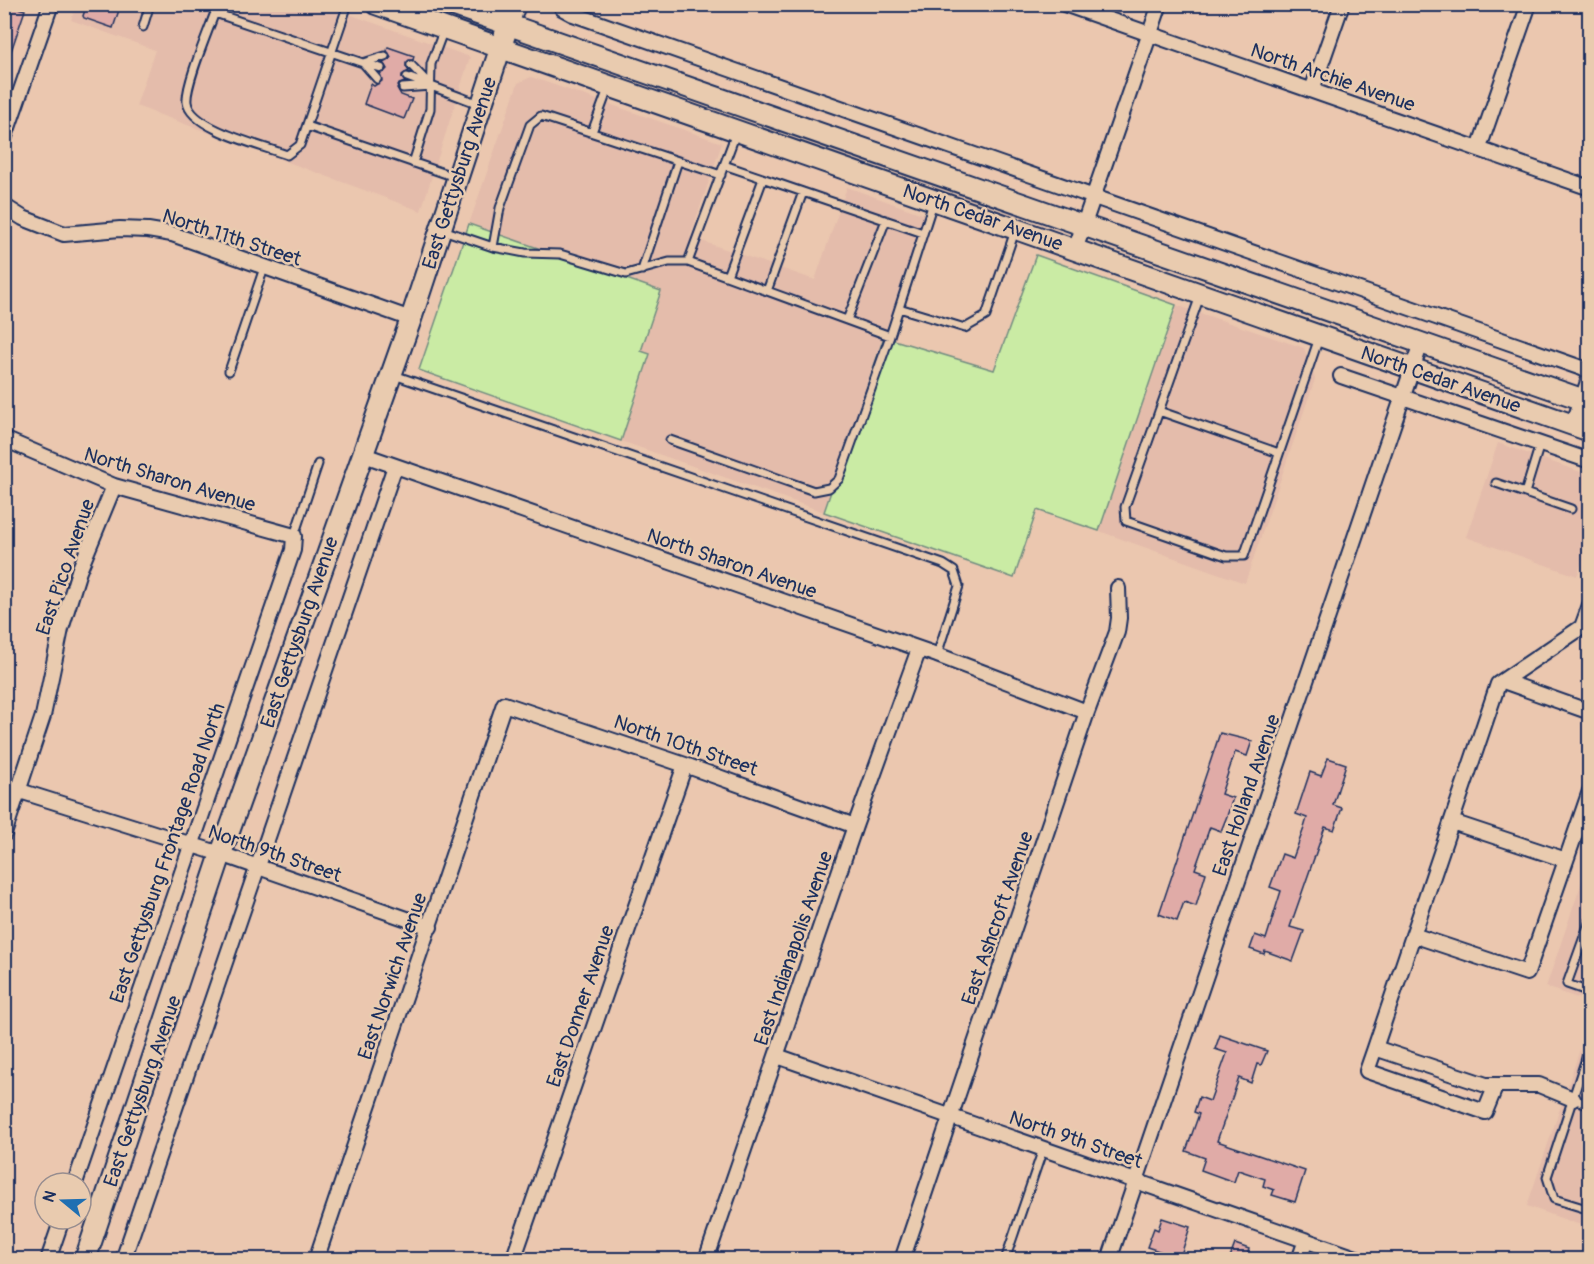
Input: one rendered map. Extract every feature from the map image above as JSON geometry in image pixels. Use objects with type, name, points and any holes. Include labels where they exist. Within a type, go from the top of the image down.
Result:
[{"type":"main road","name":"North Cedar Avenue","points":[[376,4],[1581,428]]},
{"type":"main road","name":"North Cedar Avenue","points":[[449,4],[1586,401]]},
{"type":"main road","name":"East Gettysburg Avenue","points":[[85,1260],[221,854],[411,319],[515,4]]},
{"type":"main road","points":[[736,131],[745,123],[753,122],[807,137],[825,136]]},
{"type":"street","points":[[4,139],[51,4]]},
{"type":"street","points":[[561,4],[562,8],[573,14],[1590,371]]},
{"type":"street","name":"North Archie Avenue","points":[[1065,4],[1590,188]]},
{"type":"street","points":[[1075,250],[1160,4]]},
{"type":"street","points":[[1312,90],[1342,4]]},
{"type":"street","points":[[1479,148],[1529,4]]},
{"type":"street","name":"North 11th Street","points":[[4,206],[23,218],[64,234],[120,228],[148,230],[182,238],[411,319]]},
{"type":"street","name":"East Holland Avenue","points":[[1109,1260],[1421,343]]},
{"type":"street","points":[[1341,376],[1590,461]]},
{"type":"street","points":[[1581,428],[1590,376]]},
{"type":"street","name":"North Sharon Avenue","points":[[4,439],[114,486],[294,536]]},
{"type":"street","name":"North Sharon Avenue","points":[[363,455],[937,655],[1087,712]]},
{"type":"street","points":[[123,1260],[395,466]]},
{"type":"street","name":"East Pico Avenue","points":[[4,834],[43,716],[61,629],[79,571],[114,486]]},
{"type":"street","name":"East Gettysburg Frontage Road North","points":[[79,1171],[293,550],[294,536]]},
{"type":"street","name":"East Ashcroft Avenue","points":[[902,1260],[1087,712],[1117,632],[1118,588]]},
{"type":"street","points":[[1496,1085],[1485,1112],[1367,1071],[1498,684],[1582,627],[1590,604]]},
{"type":"street","name":"East Indianapolis Avenue","points":[[706,1260],[855,826],[919,649]]},
{"type":"street","points":[[1503,681],[1590,712]]},
{"type":"street","name":"North 10th Street","points":[[504,704],[685,765],[855,826]]},
{"type":"street","name":"East Norwich Avenue","points":[[316,1260],[504,704]]},
{"type":"street","name":"East Donner Avenue","points":[[513,1260],[685,765]]},
{"type":"street","name":"North 9th Street","points":[[4,786],[221,854],[430,927]]},
{"type":"street","points":[[1413,935],[1527,973],[1590,791]]},
{"type":"street","points":[[1452,822],[1566,860]]},
{"type":"street","points":[[1375,1048],[1486,1085],[1539,1085],[1573,1099]]},
{"type":"street","name":"North 9th Street","points":[[777,1056],[1362,1260]]},
{"type":"street","points":[[48,1260],[58,1231]]},
{"type":"street","points":[[1299,1260],[1306,1240]]},
{"type":"lane","points":[[142,27],[150,4]]},
{"type":"lane","points":[[218,4],[188,89],[187,104],[197,119],[211,128],[287,154],[300,145],[348,4]]},
{"type":"lane","points":[[215,13],[381,68]]},
{"type":"lane","points":[[412,163],[430,109],[431,64],[444,28]]},
{"type":"lane","points":[[363,63],[385,56]]},
{"type":"lane","points":[[363,63],[377,79]]},
{"type":"lane","points":[[411,65],[431,86]]},
{"type":"lane","points":[[407,77],[482,105]]},
{"type":"lane","points":[[403,88],[431,86]]},
{"type":"lane","points":[[592,132],[609,86]]},
{"type":"lane","points":[[493,247],[500,208],[530,124],[541,116],[721,175]]},
{"type":"lane","points":[[307,126],[458,178]]},
{"type":"lane","points":[[688,262],[736,131]]},
{"type":"lane","points":[[642,270],[678,161]]},
{"type":"lane","points":[[724,165],[923,233]]},
{"type":"lane","points":[[727,276],[763,179]]},
{"type":"lane","points":[[767,291],[803,192]]},
{"type":"lane","points":[[670,440],[814,491],[829,488],[839,479],[890,336],[934,200]]},
{"type":"lane","points":[[847,320],[886,220]]},
{"type":"lane","points":[[899,308],[965,328],[986,316],[1016,229]]},
{"type":"lane","points":[[441,230],[493,247],[525,253],[560,254],[626,274],[669,262],[688,262],[890,336]]},
{"type":"lane","points":[[229,371],[264,268]]},
{"type":"lane","points":[[1201,294],[1125,507],[1126,521],[1137,525],[1226,556],[1244,556],[1320,336]]},
{"type":"lane","points":[[392,374],[943,564],[954,572],[959,586],[937,655]]},
{"type":"lane","points":[[1159,411],[1279,453]]},
{"type":"lane","points":[[1525,494],[1540,444]]},
{"type":"lane","points":[[294,536],[318,464]]},
{"type":"lane","points":[[1496,483],[1571,509]]},
{"type":"lane","points":[[1590,920],[1567,984],[1590,992]]},
{"type":"lane","points":[[1590,1046],[1547,1177],[1554,1199],[1590,1210]]},
{"type":"lane","points":[[1573,1099],[1590,1105]]},
{"type":"lane","points":[[1005,1260],[1042,1149]]},
{"type":"shaded area","points":[[76,5],[323,5],[470,57],[421,211],[136,106],[155,50],[71,20]]},
{"type":"shaded area","points":[[531,77],[722,143],[690,237],[815,280],[847,187],[925,215],[824,512],[621,441],[650,355],[641,351],[661,291],[469,224],[518,83]]},
{"type":"shaded area","points":[[1176,305],[1304,348],[1315,379],[1245,583],[1099,531]]},
{"type":"shaded area","points":[[1498,443],[1589,475],[1589,540],[1577,576],[1466,537]]},
{"type":"shaded area","points":[[1589,861],[1589,1002],[1546,987]]},
{"type":"shaded area","points":[[1589,1023],[1589,1228],[1527,1206]]},
{"type":"green space","points":[[469,224],[661,291],[641,351],[650,354],[621,441],[419,370]]},
{"type":"green space","points":[[1036,255],[1176,305],[1099,531],[1037,510],[1014,578],[824,512],[884,337],[994,370]]},
{"type":"building","points":[[4,4],[25,10],[6,66],[4,65]]},
{"type":"building","points":[[87,4],[121,4],[113,28],[84,18]]},
{"type":"building","points":[[388,47],[414,56],[413,60],[406,63],[409,71],[402,75],[405,82],[399,84],[397,88],[401,95],[412,99],[404,119],[364,104],[371,84],[374,86],[382,81],[380,73],[387,69],[383,63],[391,57],[387,51]]},
{"type":"building","points":[[1220,733],[1252,741],[1247,756],[1235,752],[1221,794],[1233,798],[1227,816],[1221,831],[1210,827],[1195,869],[1206,873],[1196,906],[1184,902],[1177,921],[1159,914]]},
{"type":"building","points":[[1328,758],[1346,764],[1333,805],[1342,808],[1334,830],[1325,827],[1290,927],[1304,931],[1293,961],[1265,951],[1264,954],[1250,949],[1255,935],[1266,939],[1281,891],[1270,887],[1282,854],[1293,858],[1304,828],[1307,818],[1296,814],[1310,772],[1321,776]]},
{"type":"building","points":[[1220,1035],[1267,1051],[1261,1065],[1257,1064],[1251,1083],[1239,1078],[1217,1141],[1305,1171],[1295,1202],[1272,1195],[1274,1190],[1263,1186],[1265,1179],[1238,1170],[1234,1182],[1201,1170],[1205,1158],[1186,1151],[1199,1114],[1194,1112],[1199,1097],[1210,1101],[1227,1053],[1215,1049]]},
{"type":"building","points":[[1162,1218],[1190,1227],[1180,1258],[1147,1247],[1154,1228],[1158,1230]]},
{"type":"building","points":[[1235,1244],[1249,1249],[1246,1260],[1229,1260]]}]
